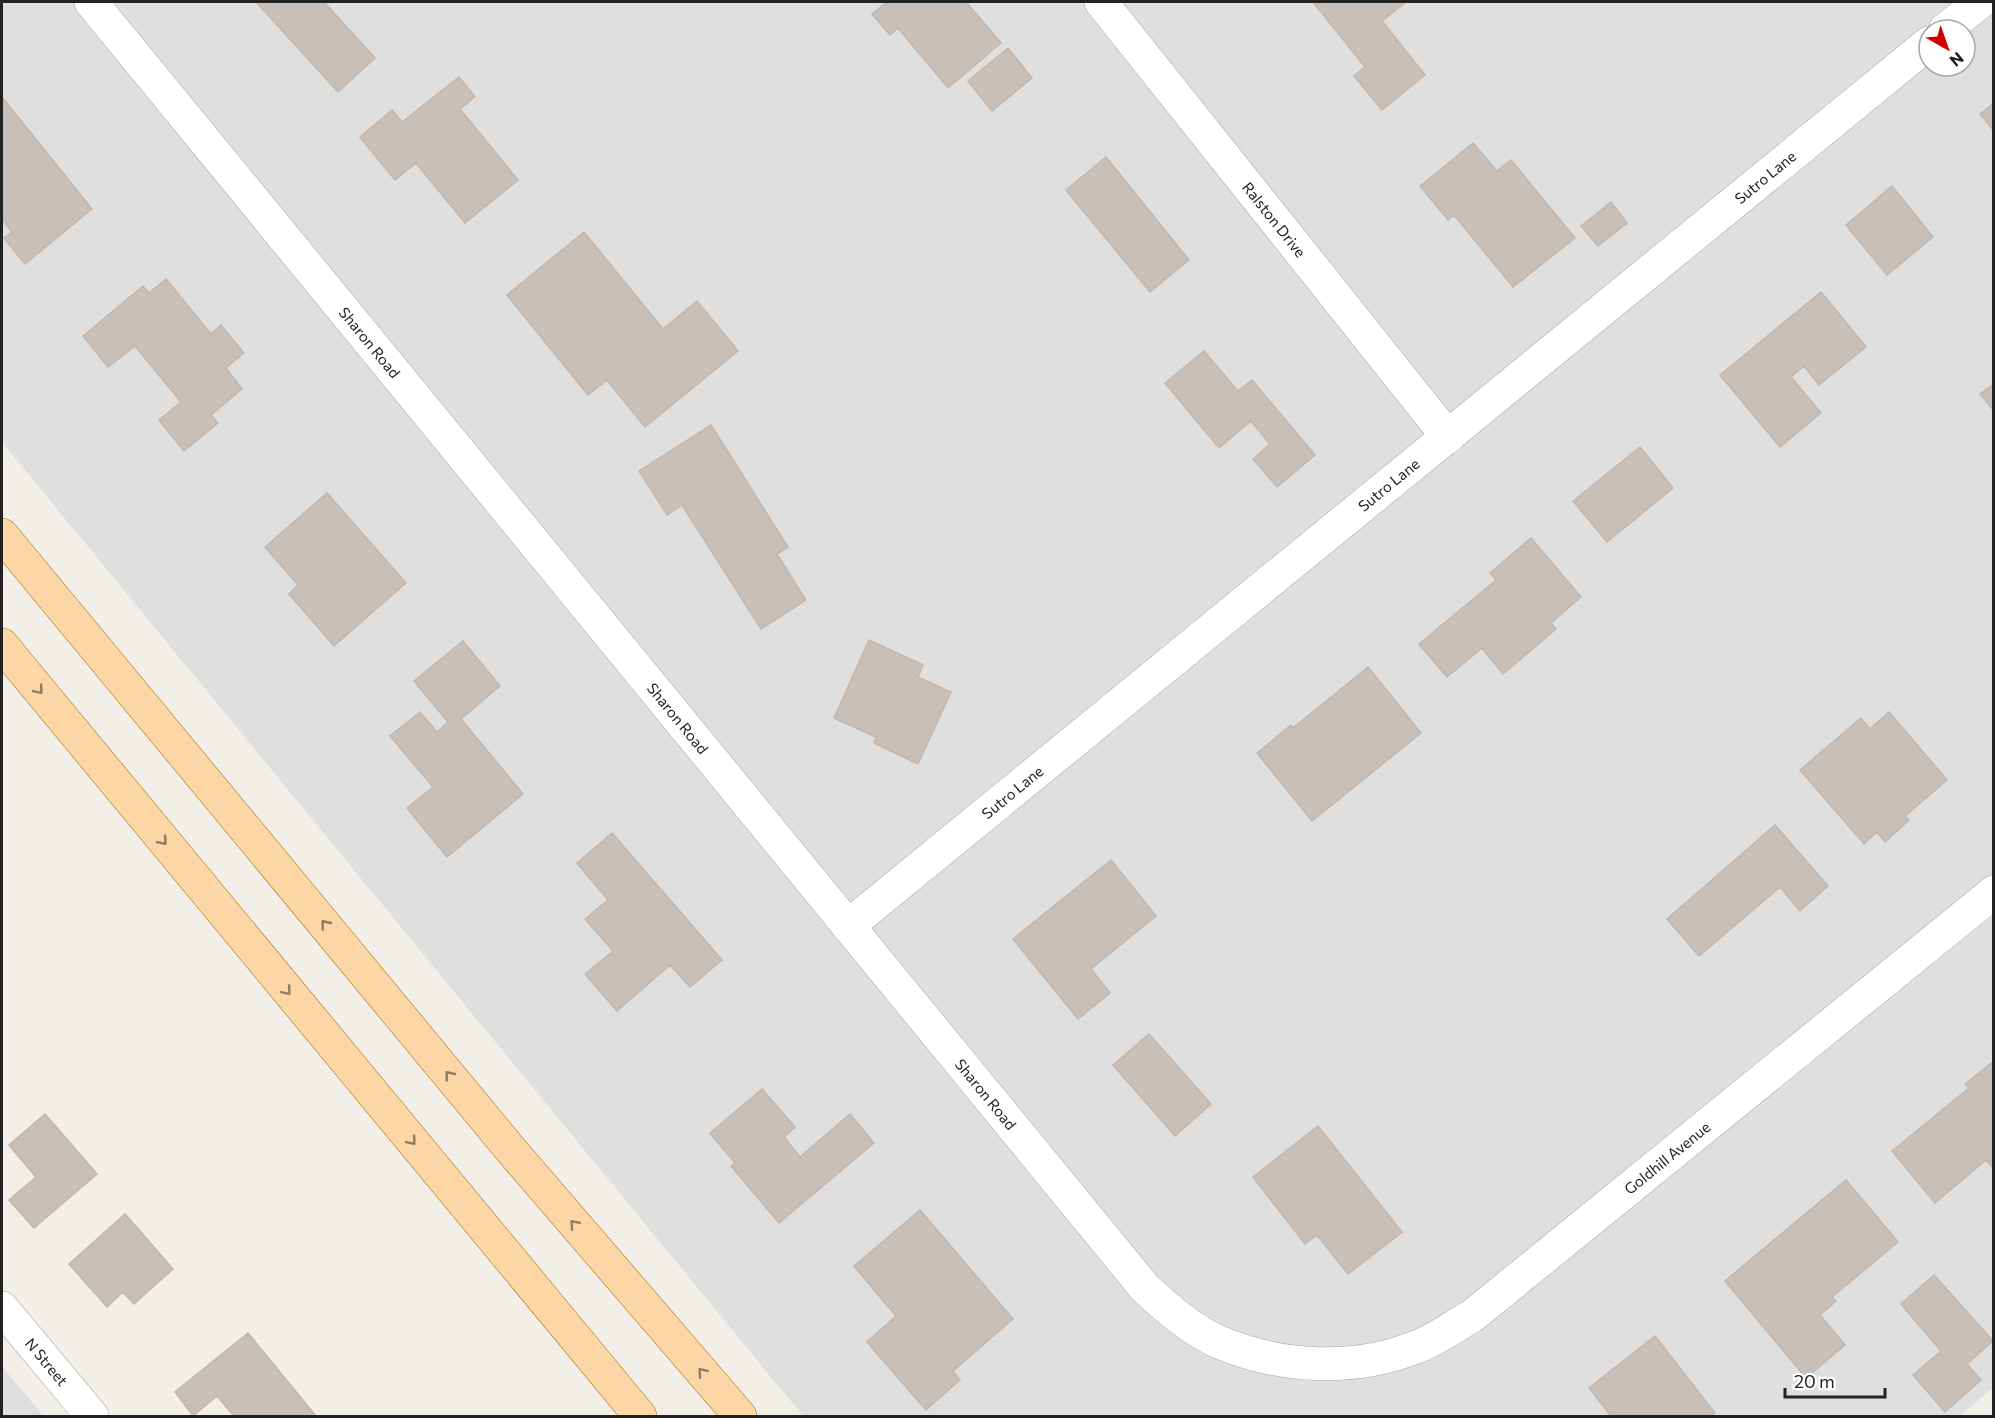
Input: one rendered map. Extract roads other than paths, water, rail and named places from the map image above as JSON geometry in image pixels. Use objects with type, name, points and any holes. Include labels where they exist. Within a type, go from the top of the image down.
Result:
[{"type":"main road","points":[[2,535],[511,1150],[740,1416]]},
{"type":"main road","points":[[2,645],[640,1416]]},
{"type":"street","name":"Sharon Road","points":[[91,2],[1145,1288],[1175,1314],[1218,1341],[1268,1359],[1313,1364]]},
{"type":"street","name":"Ralston Drive","points":[[1101,2],[1448,437]]},
{"type":"street","points":[[1960,18],[1980,2]]},
{"type":"street","name":"Sutro Lane","points":[[848,926],[1917,53]]},
{"type":"street","name":"Goldhill Avenue","points":[[1313,1364],[1355,1363],[1416,1347],[1472,1316],[1994,892]]},
{"type":"street","name":"N Street","points":[[2,1308],[92,1416]]}]
